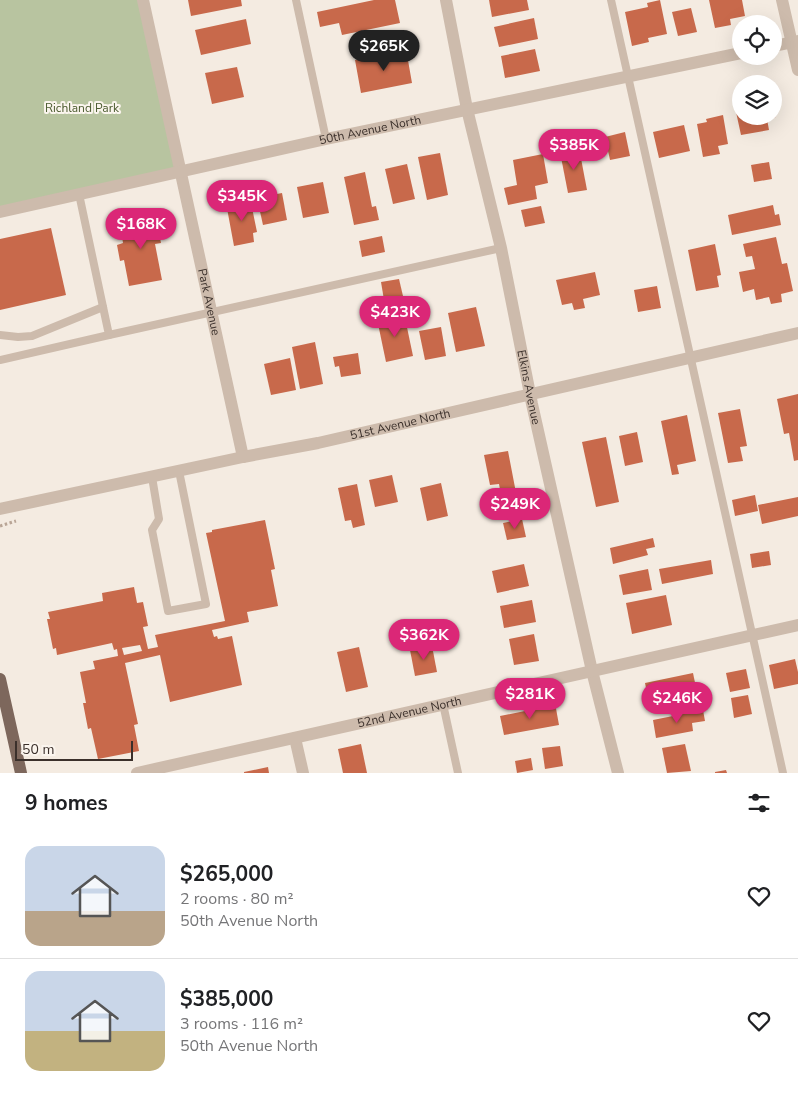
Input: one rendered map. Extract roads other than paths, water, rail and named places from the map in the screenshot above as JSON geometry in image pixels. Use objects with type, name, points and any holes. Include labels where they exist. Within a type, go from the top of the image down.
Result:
[{"type":"main road","points":[[0,678],[21,773]]},
{"type":"street","name":"Park Avenue","points":[[143,0],[244,457]]},
{"type":"street","name":"Elkins Avenue","points":[[446,0],[467,109],[501,248],[530,394],[592,671],[618,773]]},
{"type":"street","points":[[782,0],[795,42],[798,70]]},
{"type":"street","points":[[782,44],[795,42]]},
{"type":"street","name":"50th Avenue North","points":[[0,212],[326,139],[732,55]]},
{"type":"street","name":"51st Avenue North","points":[[0,509],[327,441],[798,333]]},
{"type":"street","name":"52nd Avenue North","points":[[137,773],[165,770],[443,704],[798,625]]},
{"type":"street","points":[[296,738],[303,773]]},
{"type":"lane","points":[[296,0],[326,139]]},
{"type":"lane","points":[[611,0],[782,773]]},
{"type":"lane","points":[[79,194],[109,335]]},
{"type":"lane","points":[[0,360],[501,248]]},
{"type":"lane","points":[[0,335],[32,336],[103,307]]},
{"type":"lane","points":[[152,476],[159,520],[152,530],[168,611],[206,604],[179,471]]},
{"type":"lane","points":[[443,704],[458,773]]},
{"type":"park label","name":"Richland Park","points":[[82,108]]}]
